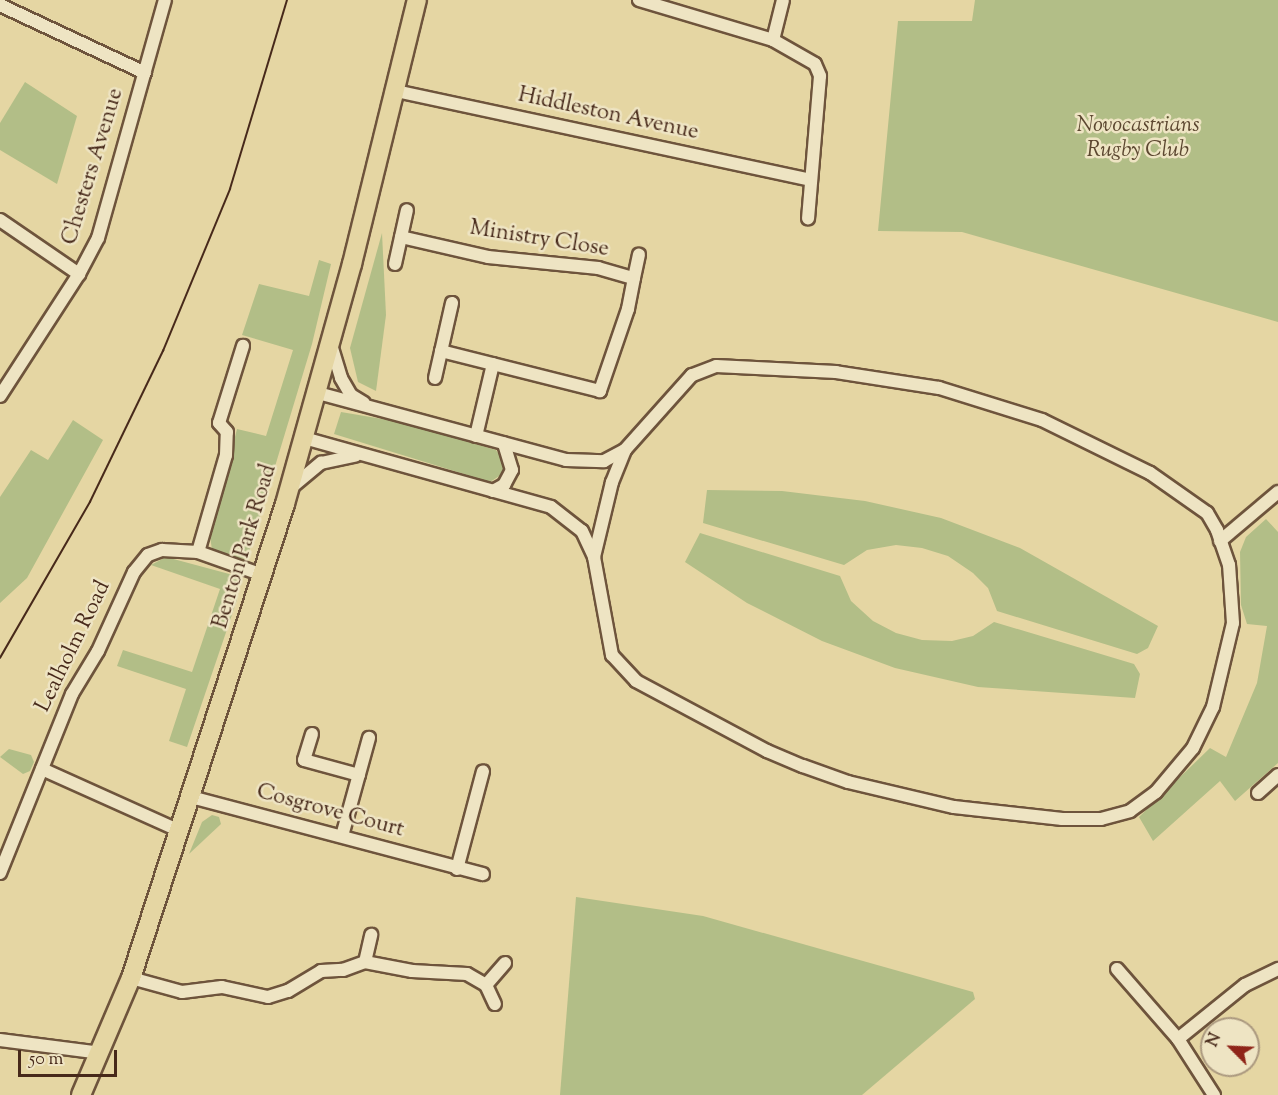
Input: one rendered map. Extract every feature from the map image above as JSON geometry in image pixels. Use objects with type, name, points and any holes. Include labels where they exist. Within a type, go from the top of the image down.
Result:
[{"type":"main road","name":"Benton Park Road","points":[[81,1095],[101,1053],[131,978],[290,489],[332,341],[417,0]]},
{"type":"street","name":"Chesters Avenue","points":[[0,396],[79,274],[104,219],[165,0]]},
{"type":"street","points":[[639,0],[667,4],[773,40],[804,55],[815,64],[820,76],[808,218]]},
{"type":"street","points":[[773,40],[783,0]]},
{"type":"street","points":[[0,4],[145,73]]},
{"type":"street","name":"Hiddleston Avenue","points":[[396,91],[811,180]]},
{"type":"street","points":[[394,264],[407,210]]},
{"type":"street","points":[[0,220],[79,274]]},
{"type":"street","name":"Ministry Close","points":[[401,237],[488,257],[598,268],[634,278]]},
{"type":"street","name":"Ministry Close","points":[[441,351],[600,391],[628,309],[639,255]]},
{"type":"street","points":[[435,378],[452,303]]},
{"type":"street","points":[[332,341],[332,358],[351,395],[374,409]]},
{"type":"street","points":[[198,552],[226,455],[227,432],[219,423],[243,346]]},
{"type":"street","points":[[476,436],[493,364]]},
{"type":"street","points":[[304,438],[551,507],[582,531],[594,557],[612,656],[636,681],[767,751],[848,782],[943,805],[1001,815],[1101,819],[1130,811],[1156,792],[1193,748],[1213,707],[1233,623],[1229,565],[1207,513],[1189,498],[1086,439],[1042,420],[939,388],[888,378],[775,366],[716,366],[692,375],[625,450],[612,482],[594,557]]},
{"type":"street","points":[[318,393],[567,460],[604,461],[625,450]]},
{"type":"street","points":[[494,491],[504,485],[512,470],[504,443]]},
{"type":"street","points":[[290,489],[321,464],[362,455]]},
{"type":"street","points":[[1220,541],[1278,492]]},
{"type":"street","name":"Lealholm Road","points":[[0,873],[72,694],[98,651],[134,572],[148,555],[162,550],[198,552],[263,575]]},
{"type":"street","points":[[312,734],[304,760],[359,775]]},
{"type":"street","points":[[342,836],[369,738]]},
{"type":"street","points":[[42,769],[180,831]]},
{"type":"street","points":[[457,869],[483,771]]},
{"type":"street","points":[[1258,793],[1278,775]]},
{"type":"street","name":"Cosgrove Court","points":[[191,797],[483,874]]},
{"type":"street","points":[[365,962],[371,935]]},
{"type":"street","points":[[131,978],[182,992],[222,987],[268,997],[288,991],[321,971],[343,970],[365,962],[412,971],[448,970],[467,974],[486,985],[495,1004]]},
{"type":"street","points":[[486,985],[505,963]]},
{"type":"street","points":[[1117,969],[1179,1039],[1214,1095]]},
{"type":"street","points":[[1179,1039],[1245,985],[1278,969]]},
{"type":"street","points":[[0,1040],[101,1053]]},
{"type":"green space","name":"Novocastrians Rugby Club","points":[[975,0],[1278,0],[1278,322],[962,232],[878,231],[898,21],[972,21]]},
{"type":"green space","points":[[25,82],[77,116],[57,184],[0,150],[0,123]]},
{"type":"green space","points":[[382,233],[386,315],[376,391],[358,382],[350,348]]},
{"type":"green space","points":[[319,260],[331,264],[312,344],[247,559],[221,557],[212,550],[210,536],[237,429],[266,436],[293,350],[242,335],[259,284],[309,296]]},
{"type":"green space","points":[[341,412],[400,422],[496,450],[506,464],[504,473],[490,482],[334,434]]},
{"type":"green space","points":[[73,420],[103,440],[27,578],[0,603],[0,497],[31,450],[48,460]]},
{"type":"green space","points":[[707,490],[782,491],[865,501],[941,518],[1020,548],[1158,626],[1148,648],[1137,654],[997,611],[988,588],[973,573],[948,556],[922,548],[896,545],[867,550],[844,565],[703,523]]},
{"type":"green space","points":[[1266,519],[1278,532],[1278,763],[1235,801],[1220,781],[1153,841],[1139,817],[1210,748],[1226,757],[1257,683],[1267,626],[1247,624],[1241,605],[1240,552],[1246,537]]},
{"type":"green space","points":[[700,533],[840,576],[851,601],[873,621],[896,633],[922,640],[952,641],[973,636],[994,622],[1134,664],[1140,674],[1135,698],[978,687],[895,668],[822,641],[747,603],[685,562]]},
{"type":"green space","points":[[166,557],[233,575],[239,582],[237,600],[187,747],[169,741],[186,689],[117,666],[123,650],[192,672],[220,589],[151,565]]},
{"type":"green space","points":[[9,749],[31,755],[34,762],[30,771],[23,774],[0,757]]},
{"type":"green space","points":[[212,815],[219,817],[221,824],[189,854],[202,822]]},
{"type":"green space","points":[[576,897],[703,916],[973,992],[975,999],[862,1095],[560,1095]]},
{"type":"tram line","points":[[0,658],[90,502],[163,351],[230,189],[287,0]]}]
